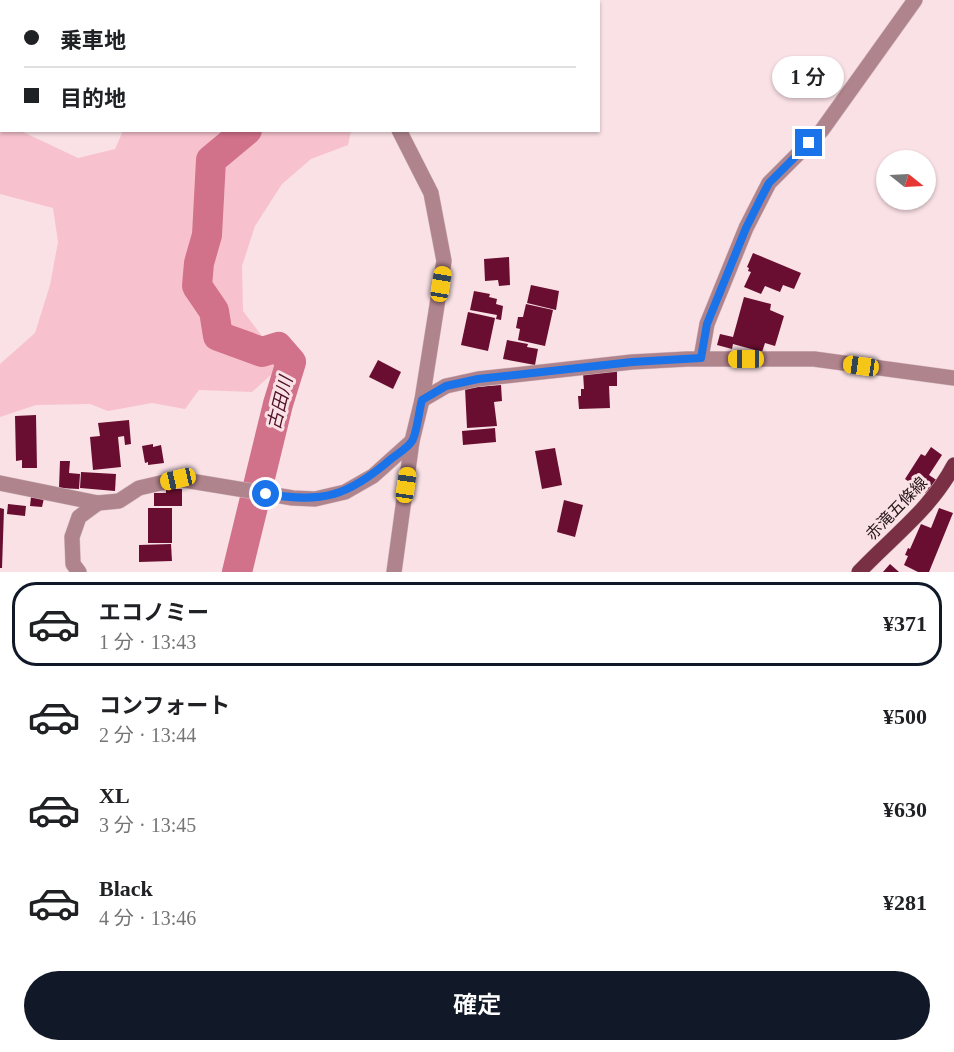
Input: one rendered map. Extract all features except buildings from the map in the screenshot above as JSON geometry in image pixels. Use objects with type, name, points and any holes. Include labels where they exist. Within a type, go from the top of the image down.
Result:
[{"type":"main road","name":"赤滝五條線","points":[[859,572],[925,509],[945,482],[954,465]]},
{"type":"street","points":[[701,358],[707,324],[746,228],[769,183],[822,130],[915,0]]},
{"type":"street","points":[[393,572],[412,441],[422,400],[444,261],[431,193],[400,132]]},
{"type":"street","points":[[422,400],[446,386],[478,379],[632,362],[701,358],[814,359],[954,378]]},
{"type":"street","points":[[0,483],[98,503],[120,501],[139,488],[178,479],[293,498],[315,499],[345,492],[373,476],[412,441]]},
{"type":"street","points":[[79,572],[73,564],[72,537],[78,517],[98,503]]},
{"type":"shaded area","points":[[0,132],[23,132],[78,158],[115,149],[123,132],[351,132],[348,145],[311,159],[282,184],[255,226],[242,266],[243,311],[283,364],[252,392],[199,390],[185,409],[152,403],[108,411],[90,404],[36,405],[0,417],[0,364],[35,333],[50,285],[58,242],[53,208],[0,194]]},
{"type":"waterway","name":"古田川","points":[[237,572],[278,404],[291,362],[278,347],[262,352],[218,336],[214,311],[197,286],[199,263],[207,235],[211,160],[245,132]]},
{"type":"route","points":[[266,494],[315,499],[345,492],[373,476],[412,441],[422,400],[446,386],[478,379],[549,370],[701,358],[707,324],[746,228],[761,198],[769,183],[809,143]]}]
